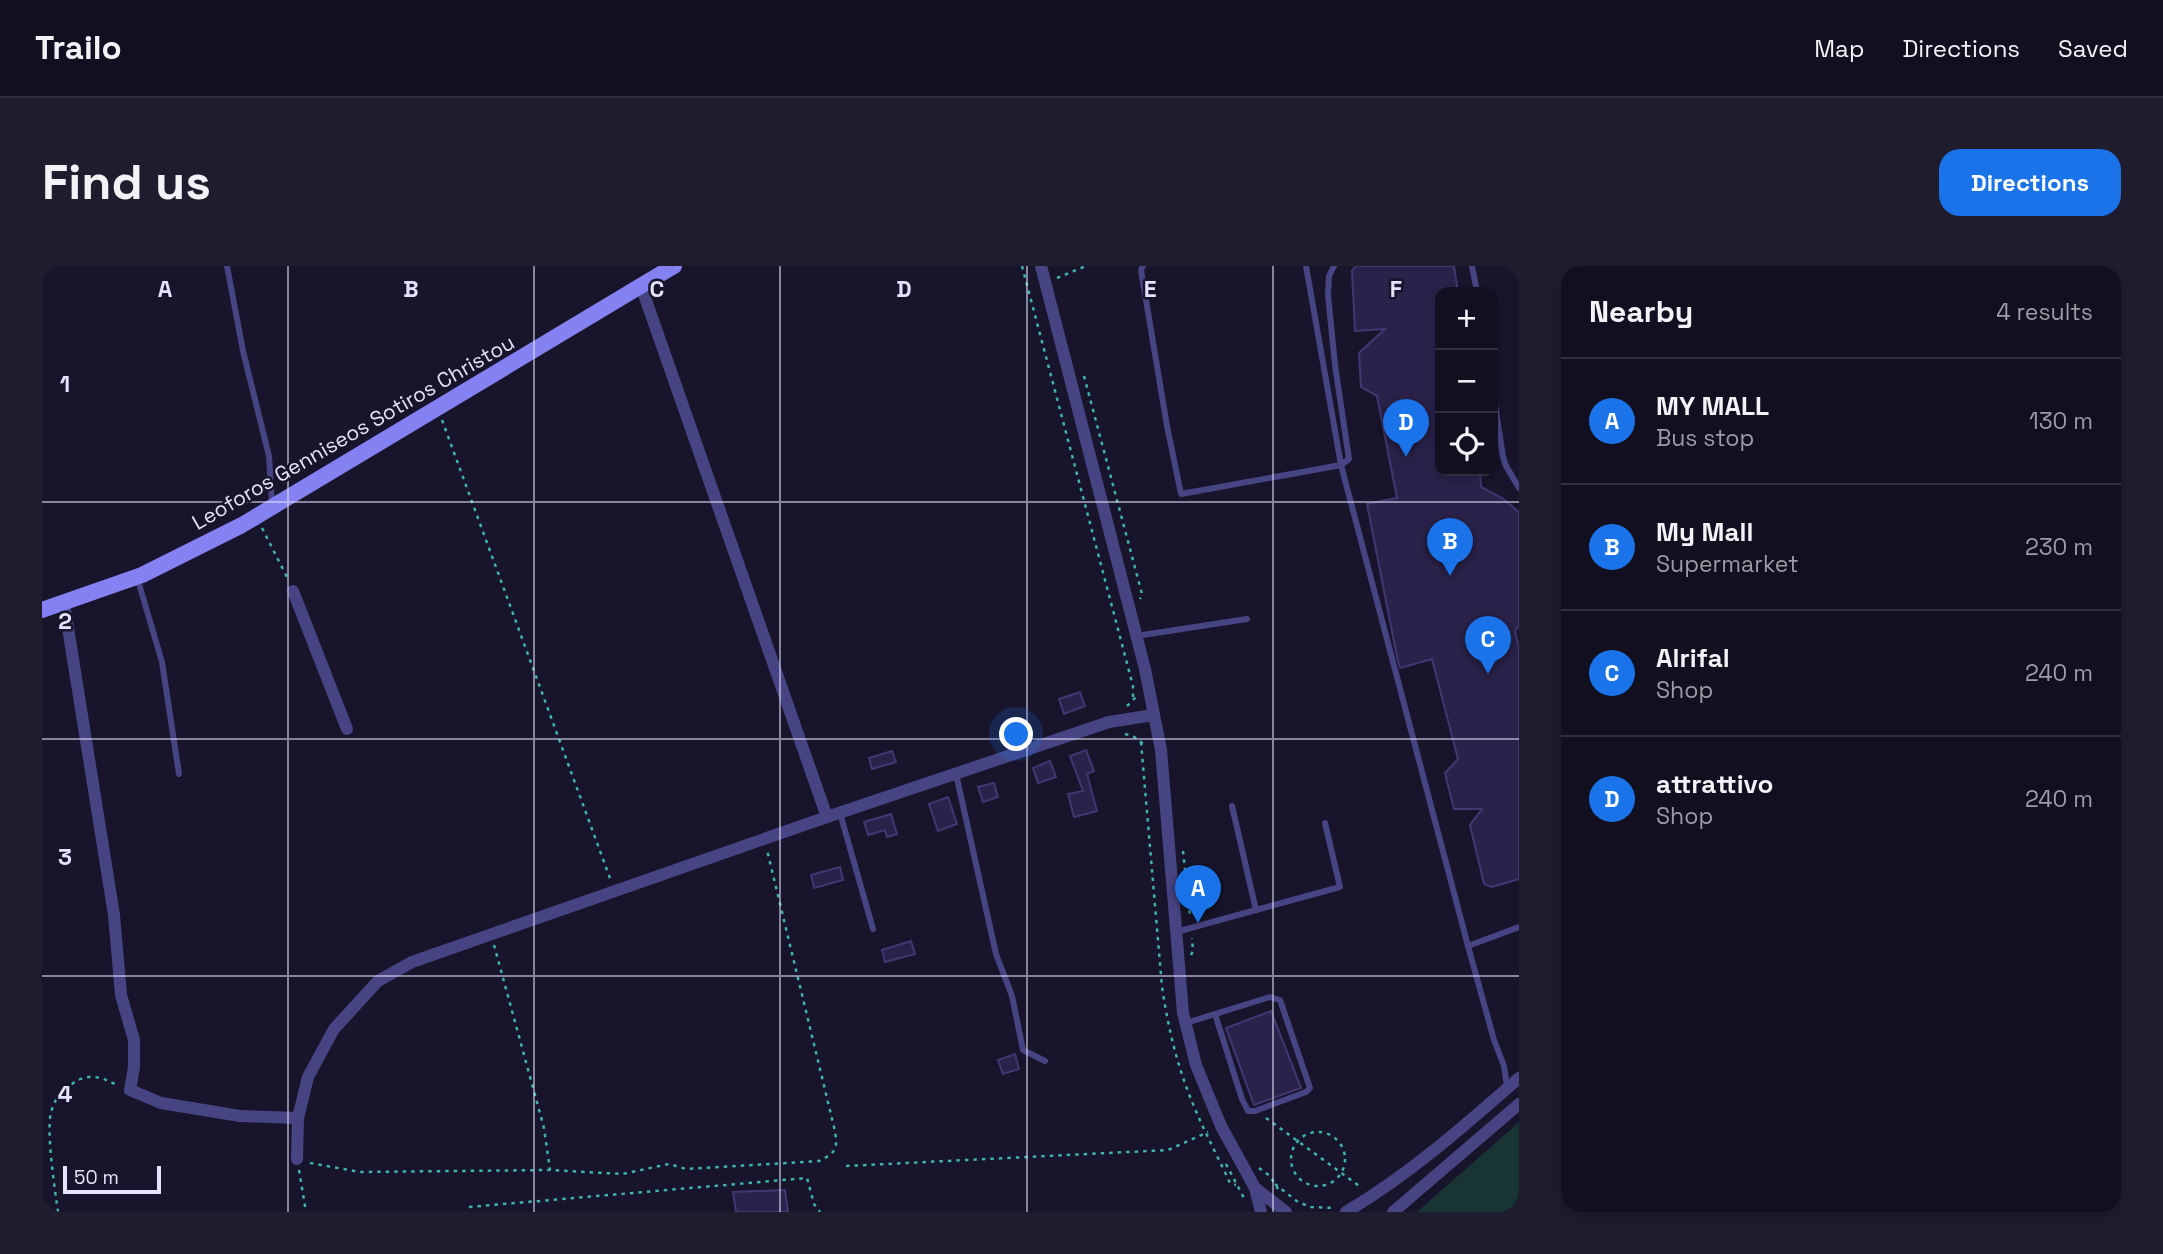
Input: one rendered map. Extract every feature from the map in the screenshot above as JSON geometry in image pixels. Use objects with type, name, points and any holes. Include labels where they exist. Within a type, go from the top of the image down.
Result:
[{"type":"main road","name":"Leoforos Genniseos Sotiros Christou","points":[[42,610],[137,577],[256,517],[674,266]]},
{"type":"street","points":[[1041,266],[1136,636],[1161,750],[1186,1023],[1196,1065],[1221,1126],[1255,1188],[1261,1212]]},
{"type":"street","points":[[641,286],[827,817]]},
{"type":"street","points":[[293,590],[347,729]]},
{"type":"street","points":[[64,603],[114,915],[121,995],[134,1040],[134,1067],[130,1090],[161,1103],[240,1116],[298,1118]]},
{"type":"street","points":[[297,1159],[298,1118],[308,1077],[334,1029],[378,981],[412,962],[1109,722],[1154,716]]},
{"type":"street","points":[[1341,1210],[1365,1201],[1435,1150],[1519,1078]]},
{"type":"street","points":[[1392,1212],[1519,1104]]},
{"type":"street","points":[[1255,1188],[1286,1212]]},
{"type":"lane","points":[[227,266],[246,364],[269,456],[272,507]]},
{"type":"lane","points":[[1143,266],[1141,270],[1144,294],[1181,494],[1341,465],[1349,459],[1328,295],[1329,276],[1334,266]]},
{"type":"lane","points":[[1306,266],[1341,465],[1468,946],[1494,1040],[1504,1066],[1507,1089]]},
{"type":"lane","points":[[1472,266],[1476,287]]},
{"type":"lane","points":[[1496,413],[1503,457],[1519,488]]},
{"type":"lane","points":[[137,577],[162,662],[179,774]]},
{"type":"lane","points":[[1136,636],[1247,620]]},
{"type":"lane","points":[[956,774],[996,954],[1012,996],[1023,1050],[1045,1062]]},
{"type":"lane","points":[[1233,806],[1256,910]]},
{"type":"lane","points":[[840,813],[873,929]]},
{"type":"lane","points":[[1176,932],[1340,887],[1325,822]]},
{"type":"lane","points":[[1468,946],[1519,926]]},
{"type":"lane","points":[[1186,1023],[1214,1014],[1270,997],[1280,1000],[1310,1088],[1306,1092],[1255,1111],[1248,1111],[1214,1014]]},
{"type":"path","points":[[1022,266],[1133,686],[1133,702]]},
{"type":"path","points":[[1054,280],[1086,266]]},
{"type":"path","points":[[438,407],[615,892]]},
{"type":"path","points":[[256,517],[293,590]]},
{"type":"path","points":[[1125,734],[1141,741]]},
{"type":"path","points":[[306,1212],[297,1159],[360,1172],[550,1170],[622,1174],[669,1164],[686,1169],[819,1161],[832,1154],[837,1144],[834,1127],[765,840]]},
{"type":"path","points":[[492,935],[544,1128],[550,1170]]},
{"type":"path","points":[[58,1212],[50,1139],[50,1112],[60,1093],[81,1077],[103,1078],[130,1090]]},
{"type":"path","points":[[1264,1116],[1365,1190]]},
{"type":"path","points":[[846,1166],[1168,1150],[1211,1131]]},
{"type":"path","points":[[1310,1132],[1329,1133],[1342,1146],[1345,1155],[1341,1173],[1336,1180],[1320,1186],[1303,1182],[1296,1176],[1290,1160],[1297,1140],[1310,1132]]},
{"type":"path","points":[[1270,1176],[1289,1197],[1298,1202],[1311,1207],[1341,1210]]},
{"type":"path","points":[[469,1207],[807,1178],[814,1204],[820,1212]]},
{"type":"path","points":[[1236,1185],[1239,1190]]},
{"type":"green space","points":[[1519,1122],[1519,1212],[1417,1212]]},
{"type":"building","points":[[1356,266],[1454,266],[1457,287],[1435,287],[1435,476],[1480,476],[1481,487],[1502,498],[1519,512],[1519,626],[1515,631],[1519,647],[1519,879],[1492,887],[1484,884],[1470,825],[1482,809],[1454,809],[1445,773],[1458,759],[1432,659],[1400,668],[1397,657],[1367,504],[1397,498],[1377,396],[1361,387],[1359,353],[1385,329],[1355,331],[1352,271]]},
{"type":"building","points":[[1080,692],[1085,706],[1064,714],[1059,699]]},
{"type":"building","points":[[1086,750],[1094,771],[1087,774],[1097,811],[1074,817],[1068,794],[1083,791],[1070,756]]},
{"type":"building","points":[[892,751],[896,762],[872,769],[869,758]]},
{"type":"building","points":[[1050,761],[1056,777],[1038,783],[1033,768]]},
{"type":"building","points":[[994,783],[998,797],[983,802],[978,787]]},
{"type":"building","points":[[948,797],[957,824],[938,831],[929,804]]},
{"type":"building","points":[[891,814],[897,834],[887,837],[885,830],[868,835],[864,822]]},
{"type":"building","points":[[840,867],[843,880],[814,888],[811,875]]},
{"type":"building","points":[[911,941],[915,954],[885,962],[882,950]]},
{"type":"building","points":[[1271,1011],[1301,1088],[1254,1105],[1226,1028]]},
{"type":"building","points":[[1015,1054],[1019,1069],[1003,1074],[998,1060]]},
{"type":"building","points":[[785,1190],[788,1212],[736,1212],[733,1192]]},
{"type":"place","name":"attrattivo","points":[[1406,457]]},
{"type":"place","name":"My Mall","points":[[1450,576]]},
{"type":"place","name":"Alrifal","points":[[1488,674]]},
{"type":"place","name":"MY MALL","points":[[1198,923]]}]
